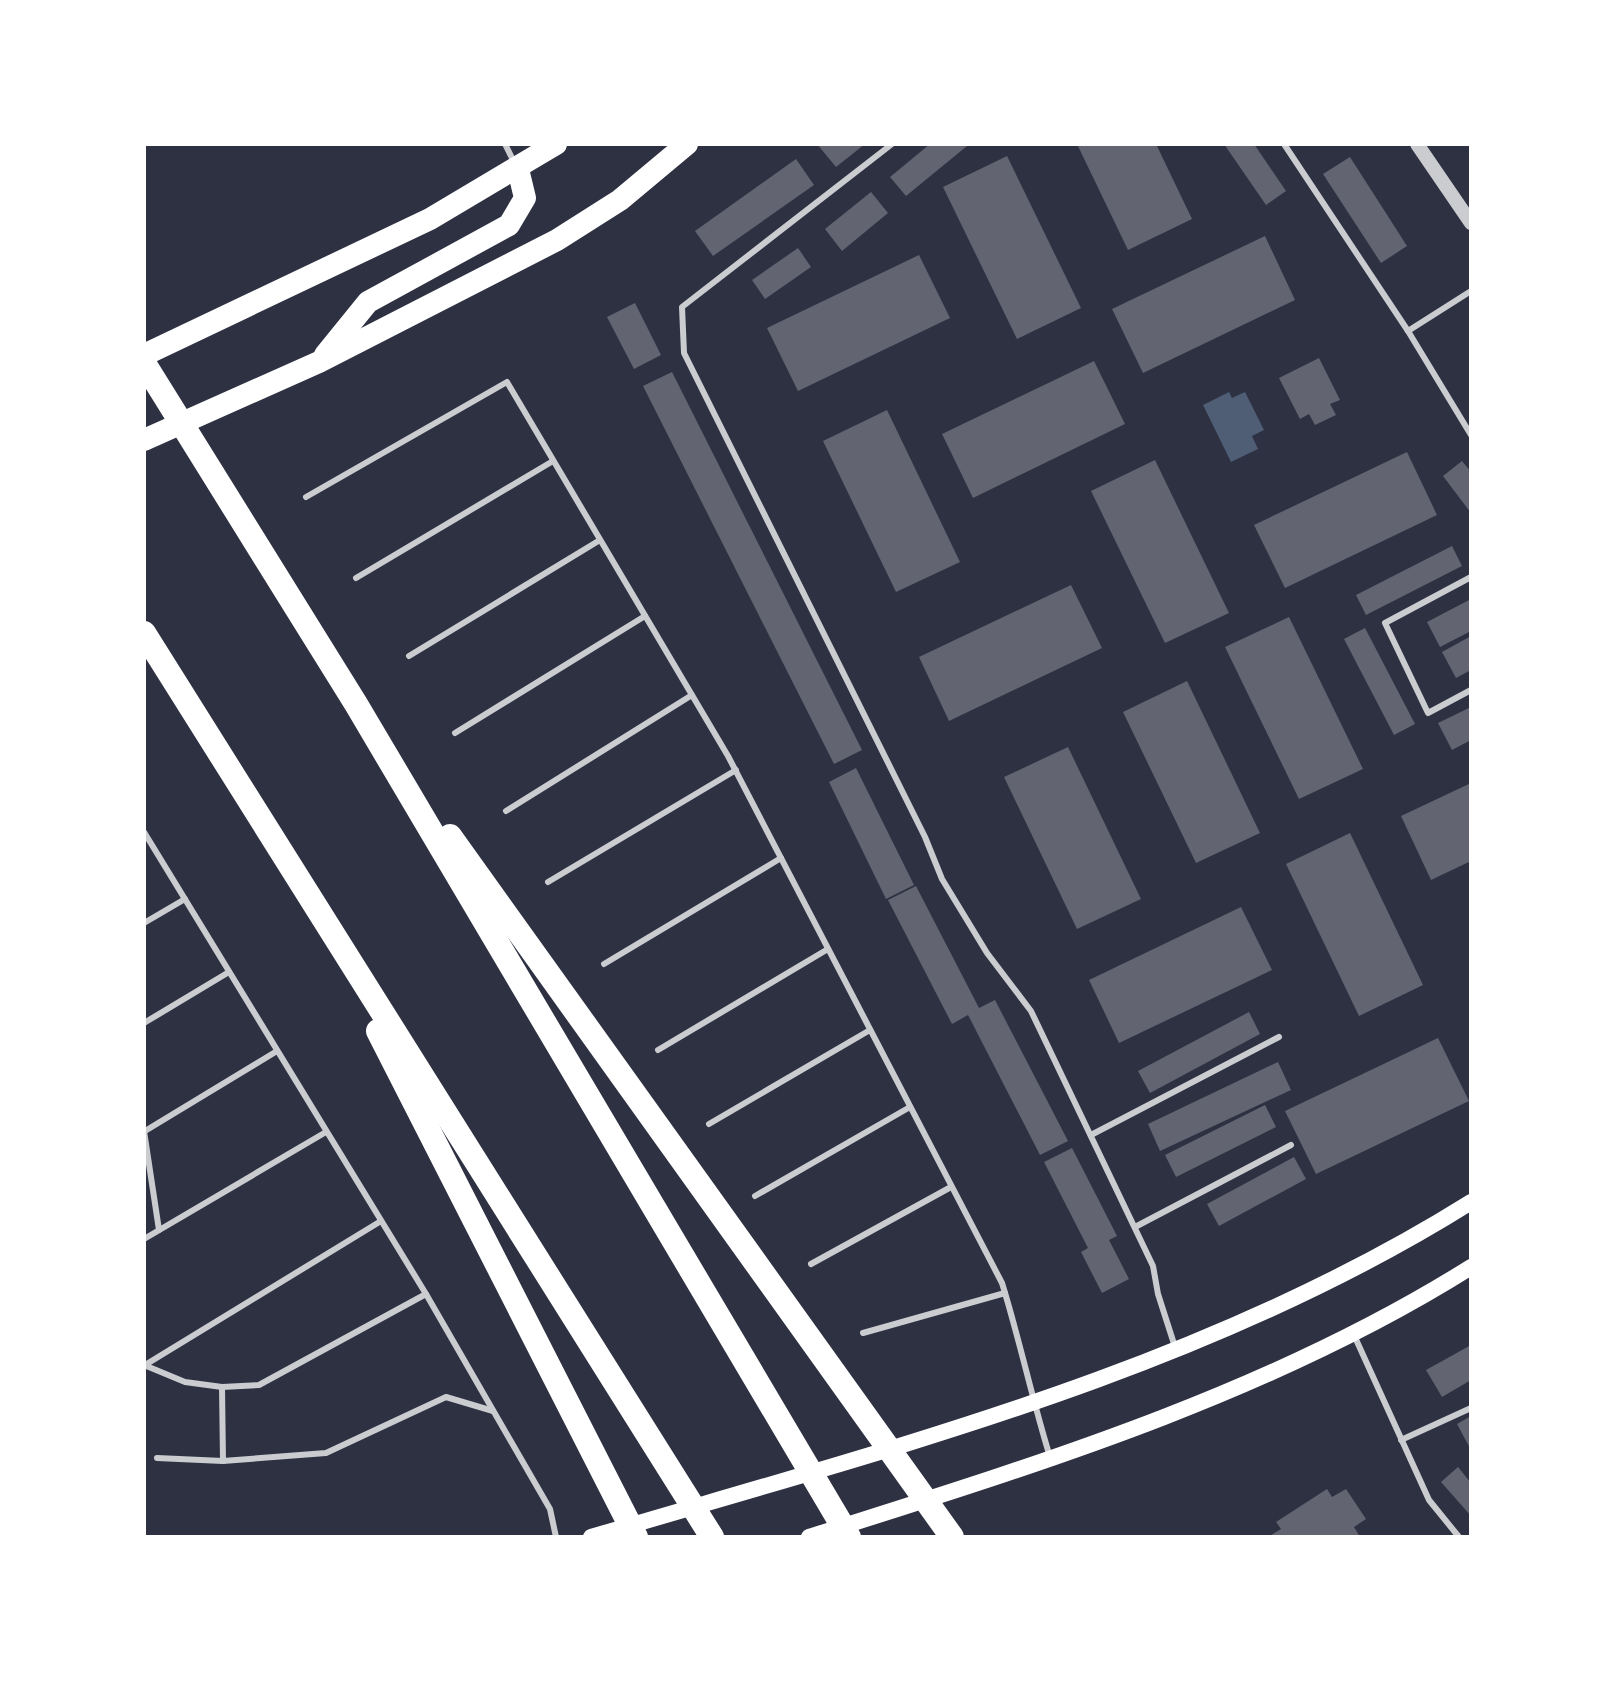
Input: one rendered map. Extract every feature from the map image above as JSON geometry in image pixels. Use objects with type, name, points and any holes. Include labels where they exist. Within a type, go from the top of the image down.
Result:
[{"type":"highway","points":[[144,355],[430,219],[556,144]]},
{"type":"highway","points":[[144,440],[319,362],[557,240],[620,200],[687,144]]},
{"type":"highway","points":[[319,362],[368,302],[509,225],[525,198],[518,169]]},
{"type":"highway","points":[[144,363],[356,704],[849,1537]]},
{"type":"highway","points":[[144,633],[712,1537]]},
{"type":"highway","points":[[356,704],[952,1537]]},
{"type":"highway","points":[[293,870],[366,1006],[636,1537]]},
{"type":"main road","points":[[591,1537],[973,1424],[1176,1348],[1231,1327],[1411,1240],[1471,1202]]},
{"type":"main road","points":[[809,1537],[1050,1457],[1227,1393],[1413,1303],[1471,1267]]},
{"type":"street","points":[[1417,144],[1471,223]]},
{"type":"lane","points":[[505,144],[518,169]]},
{"type":"lane","points":[[892,144],[682,307],[684,353],[925,837],[942,879],[987,953],[1031,1011],[1153,1266],[1158,1294],[1176,1348]]},
{"type":"lane","points":[[1284,144],[1408,331],[1471,435]]},
{"type":"lane","points":[[1408,331],[1471,291]]},
{"type":"lane","points":[[306,497],[507,382],[736,770],[1005,1293],[1050,1457]]},
{"type":"lane","points":[[356,578],[553,461]]},
{"type":"lane","points":[[409,656],[600,540]]},
{"type":"lane","points":[[1471,577],[1385,623],[1428,713],[1471,690]]},
{"type":"lane","points":[[455,733],[645,616]]},
{"type":"lane","points":[[506,811],[692,695]]},
{"type":"lane","points":[[548,882],[736,770]]},
{"type":"lane","points":[[144,832],[426,1294],[550,1509],[556,1537]]},
{"type":"lane","points":[[604,964],[781,858]]},
{"type":"lane","points":[[144,923],[185,899]]},
{"type":"lane","points":[[658,1050],[828,949]]},
{"type":"lane","points":[[144,1023],[229,972]]},
{"type":"lane","points":[[709,1124],[870,1030]]},
{"type":"lane","points":[[1091,1135],[1279,1037]]},
{"type":"lane","points":[[159,1230],[144,1130],[277,1051]]},
{"type":"lane","points":[[755,1196],[910,1107]]},
{"type":"lane","points":[[144,1239],[326,1132]]},
{"type":"lane","points":[[1135,1227],[1291,1145]]},
{"type":"lane","points":[[811,1264],[951,1187]]},
{"type":"lane","points":[[144,1365],[381,1221]]},
{"type":"lane","points":[[863,1333],[1005,1293]]},
{"type":"lane","points":[[144,1365],[185,1382],[222,1387],[259,1385],[277,1378],[426,1294]]},
{"type":"lane","points":[[1353,1332],[1429,1500],[1459,1537]]},
{"type":"lane","points":[[222,1387],[223,1461]]},
{"type":"lane","points":[[157,1458],[223,1461],[326,1453],[446,1397],[493,1411]]},
{"type":"lane","points":[[1401,1440],[1471,1408]]},
{"type":"water","points":[[1229,392],[1232,398],[1245,392],[1264,430],[1252,436],[1258,449],[1231,462],[1203,405]]},
{"type":"building","points":[[817,144],[865,144],[836,167]]},
{"type":"building","points":[[930,144],[967,146],[906,196],[890,177]]},
{"type":"building","points":[[1077,144],[1156,144],[1192,219],[1128,250]]},
{"type":"building","points":[[1224,144],[1254,144],[1286,191],[1266,205]]},
{"type":"building","points":[[1007,156],[1081,308],[1017,339],[943,187]]},
{"type":"building","points":[[1350,157],[1407,246],[1381,263],[1323,174]]},
{"type":"building","points":[[796,159],[814,185],[713,256],[695,231]]},
{"type":"building","points":[[871,192],[888,213],[842,251],[825,229]]},
{"type":"building","points":[[1265,236],[1295,300],[1143,373],[1112,309]]},
{"type":"building","points":[[798,248],[811,267],[765,299],[752,280]]},
{"type":"building","points":[[919,255],[950,318],[798,391],[767,328]]},
{"type":"building","points":[[635,303],[661,355],[634,369],[607,317]]},
{"type":"building","points":[[1319,358],[1340,400],[1330,404],[1336,415],[1315,425],[1309,414],[1300,419],[1279,378]]},
{"type":"building","points":[[1094,361],[1125,424],[973,498],[942,434]]},
{"type":"building","points":[[672,372],[862,750],[834,764],[643,386]]},
{"type":"building","points":[[887,410],[960,562],[896,592],[823,441]]},
{"type":"building","points":[[1407,452],[1437,515],[1285,588],[1254,525]]},
{"type":"building","points":[[1155,460],[1229,613],[1165,643],[1091,491]]},
{"type":"building","points":[[1462,461],[1471,472],[1471,513],[1443,476]]},
{"type":"building","points":[[1452,546],[1462,566],[1366,615],[1356,595]]},
{"type":"building","points":[[1071,585],[1102,648],[949,721],[919,657]]},
{"type":"building","points":[[1471,599],[1471,631],[1440,647],[1427,622]]},
{"type":"building","points":[[1289,617],[1363,769],[1299,799],[1225,647]]},
{"type":"building","points":[[1365,628],[1415,724],[1394,735],[1344,639]]},
{"type":"building","points":[[1471,636],[1471,670],[1456,678],[1442,652]]},
{"type":"building","points":[[1187,681],[1260,833],[1196,863],[1123,712]]},
{"type":"building","points":[[1471,707],[1471,740],[1452,750],[1438,723]]},
{"type":"building","points":[[1068,747],[1141,899],[1077,929],[1004,777]]},
{"type":"building","points":[[856,768],[914,885],[886,899],[829,782]]},
{"type":"building","points":[[1471,783],[1471,861],[1431,880],[1401,816]]},
{"type":"building","points":[[1350,833],[1423,985],[1359,1016],[1286,864]]},
{"type":"building","points":[[916,886],[979,1008],[995,1000],[1068,1141],[1040,1155],[968,1015],[952,1024],[888,900]]},
{"type":"building","points":[[1241,907],[1272,970],[1119,1043],[1089,980]]},
{"type":"building","points":[[1249,1012],[1260,1034],[1150,1093],[1138,1071]]},
{"type":"building","points":[[1438,1038],[1469,1101],[1316,1174],[1285,1111]]},
{"type":"building","points":[[1278,1062],[1291,1090],[1160,1151],[1148,1124]]},
{"type":"building","points":[[1265,1105],[1276,1127],[1176,1177],[1165,1155]]},
{"type":"building","points":[[1072,1148],[1117,1236],[1109,1240],[1129,1279],[1102,1293],[1081,1252],[1088,1248],[1044,1162]]},
{"type":"building","points":[[1294,1157],[1306,1179],[1219,1226],[1207,1204]]},
{"type":"building","points":[[1471,1345],[1471,1380],[1442,1397],[1426,1370]]},
{"type":"building","points":[[1471,1416],[1471,1450],[1457,1424]]},
{"type":"building","points":[[1458,1467],[1471,1483],[1471,1516],[1441,1482]]},
{"type":"building","points":[[1327,1489],[1332,1497],[1346,1489],[1366,1519],[1354,1527],[1360,1537],[1268,1537],[1281,1529],[1276,1522]]}]
